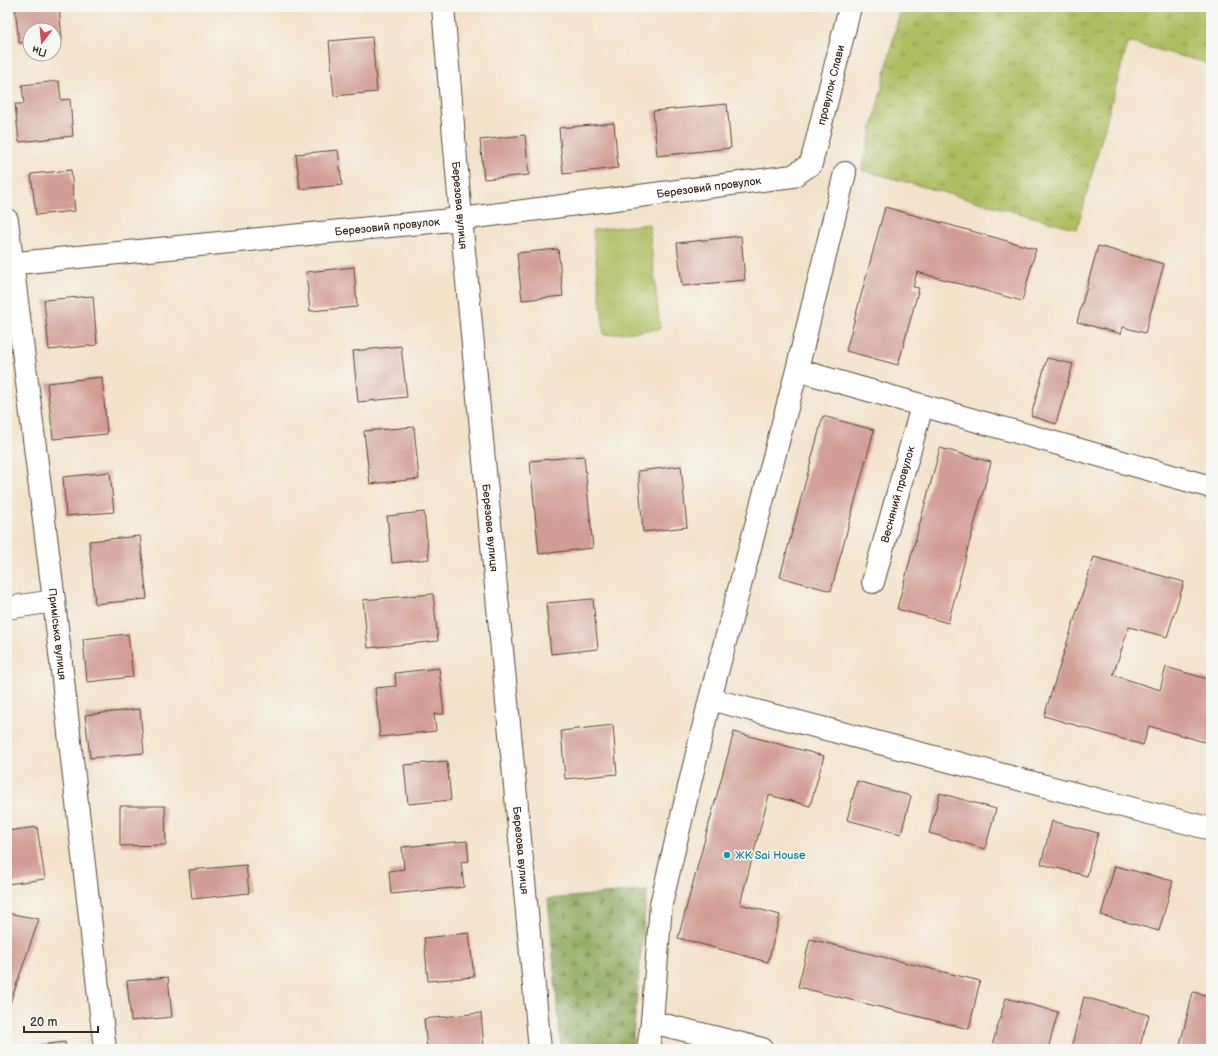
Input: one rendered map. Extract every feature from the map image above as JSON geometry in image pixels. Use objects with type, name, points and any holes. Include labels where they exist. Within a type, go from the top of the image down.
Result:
[{"type":"street","name":"Березова вулиця","points":[[443,7],[461,219],[540,1049]]},
{"type":"street","name":"провулок Слави","points":[[811,164],[850,7]]},
{"type":"street","name":"Березовий провулок","points":[[10,264],[461,219],[793,176],[811,164]]},
{"type":"street","points":[[648,1049],[652,1022],[661,904],[710,699],[797,370],[845,173]]},
{"type":"street","name":"Приміська вулиця","points":[[7,220],[10,264],[54,601],[105,1049]]},
{"type":"street","points":[[797,370],[1211,488]]},
{"type":"street","name":"Весняний провулок","points":[[873,582],[922,406]]},
{"type":"street","points":[[7,608],[54,601]]},
{"type":"street","points":[[710,699],[1211,829]]},
{"type":"street","points":[[652,1022],[762,1049]]},
{"type":"green space","points":[[901,7],[1211,7],[1211,64],[1128,42],[1077,229],[862,170]]},
{"type":"green space","points":[[649,224],[660,329],[604,335],[593,230]]},
{"type":"green space","points":[[647,891],[632,1049],[561,1049],[548,899]]},
{"type":"building","points":[[15,7],[59,7],[60,22],[22,22],[22,43],[19,43]]},
{"type":"building","points":[[372,37],[377,92],[334,96],[329,41]]},
{"type":"building","points":[[59,81],[61,100],[70,99],[73,136],[19,142],[15,104],[24,104],[22,85]]},
{"type":"building","points":[[727,104],[731,148],[657,156],[653,111]]},
{"type":"building","points":[[614,123],[618,168],[563,174],[559,128]]},
{"type":"building","points":[[525,135],[529,175],[484,179],[480,140]]},
{"type":"building","points":[[338,150],[342,185],[300,189],[296,154]]},
{"type":"building","points":[[71,170],[75,211],[36,215],[31,174]]},
{"type":"building","points":[[885,207],[1036,249],[1022,301],[917,272],[913,287],[919,288],[898,365],[846,351]]},
{"type":"building","points":[[741,236],[745,280],[682,286],[677,243]]},
{"type":"building","points":[[1098,246],[1164,264],[1145,333],[1123,327],[1121,334],[1077,322]]},
{"type":"building","points":[[558,249],[563,296],[522,300],[517,253]]},
{"type":"building","points":[[354,267],[357,307],[310,311],[306,272]]},
{"type":"building","points":[[93,296],[97,345],[49,350],[44,300]]},
{"type":"building","points":[[401,346],[407,397],[358,402],[353,351]]},
{"type":"building","points":[[1047,358],[1073,364],[1056,424],[1031,416]]},
{"type":"building","points":[[102,377],[107,434],[53,439],[47,383]]},
{"type":"building","points":[[823,416],[874,430],[831,591],[780,577]]},
{"type":"building","points":[[414,427],[419,479],[370,484],[364,431]]},
{"type":"building","points":[[940,448],[991,462],[948,623],[897,609]]},
{"type":"building","points":[[584,456],[593,548],[539,554],[530,461]]},
{"type":"building","points":[[681,466],[687,527],[643,532],[638,471]]},
{"type":"building","points":[[110,472],[114,512],[66,516],[63,477]]},
{"type":"building","points":[[424,512],[429,559],[392,563],[387,516]]},
{"type":"building","points":[[140,536],[147,599],[95,604],[89,541]]},
{"type":"building","points":[[1094,557],[1184,582],[1167,637],[1129,627],[1113,675],[1160,690],[1166,667],[1211,680],[1211,744],[1149,726],[1143,745],[1044,716]]},
{"type":"building","points":[[433,594],[438,641],[368,648],[363,600]]},
{"type":"building","points":[[593,599],[598,649],[551,654],[546,603]]},
{"type":"building","points":[[128,634],[133,677],[87,682],[83,639]]},
{"type":"building","points":[[439,668],[444,714],[434,714],[436,731],[380,737],[375,688],[396,686],[395,673]]},
{"type":"building","points":[[140,709],[144,753],[90,758],[85,715]]},
{"type":"building","points":[[613,725],[617,774],[565,779],[561,731]]},
{"type":"building","name":"ЖК Sai House","points":[[734,732],[824,756],[810,806],[769,795],[740,904],[780,915],[768,962],[678,938]]},
{"type":"building","points":[[447,761],[451,800],[408,804],[404,765]]},
{"type":"building","points":[[857,781],[911,796],[901,834],[847,820]]},
{"type":"building","points":[[940,793],[996,809],[985,849],[929,833]]},
{"type":"building","points":[[120,806],[165,806],[166,845],[120,846]]},
{"type":"building","points":[[1052,821],[1098,833],[1087,876],[1041,864]]},
{"type":"building","points":[[37,827],[45,879],[7,884],[7,831]]},
{"type":"building","points":[[467,841],[469,861],[461,862],[464,887],[391,894],[389,871],[404,869],[402,847]]},
{"type":"building","points":[[246,865],[249,893],[192,899],[189,870]]},
{"type":"building","points":[[1115,866],[1173,881],[1159,931],[1101,915]]},
{"type":"building","points":[[7,913],[39,919],[7,1012]]},
{"type":"building","points":[[469,933],[474,977],[428,981],[424,938]]},
{"type":"building","points":[[810,939],[980,981],[969,1029],[798,987]]},
{"type":"building","points":[[168,977],[172,1017],[131,1021],[127,981]]},
{"type":"building","points":[[1193,992],[1211,996],[1211,1049],[1179,1049]]},
{"type":"building","points":[[1084,997],[1149,1015],[1139,1049],[1089,1049],[1072,1044]]},
{"type":"building","points":[[1006,998],[1058,1012],[1048,1049],[991,1049]]},
{"type":"building","points":[[481,1013],[484,1049],[427,1049],[424,1019]]},
{"type":"building","points":[[65,1042],[66,1049],[17,1049],[17,1048]]},
{"type":"place","name":"ЖК Sai House","points":[[727,855]]}]
